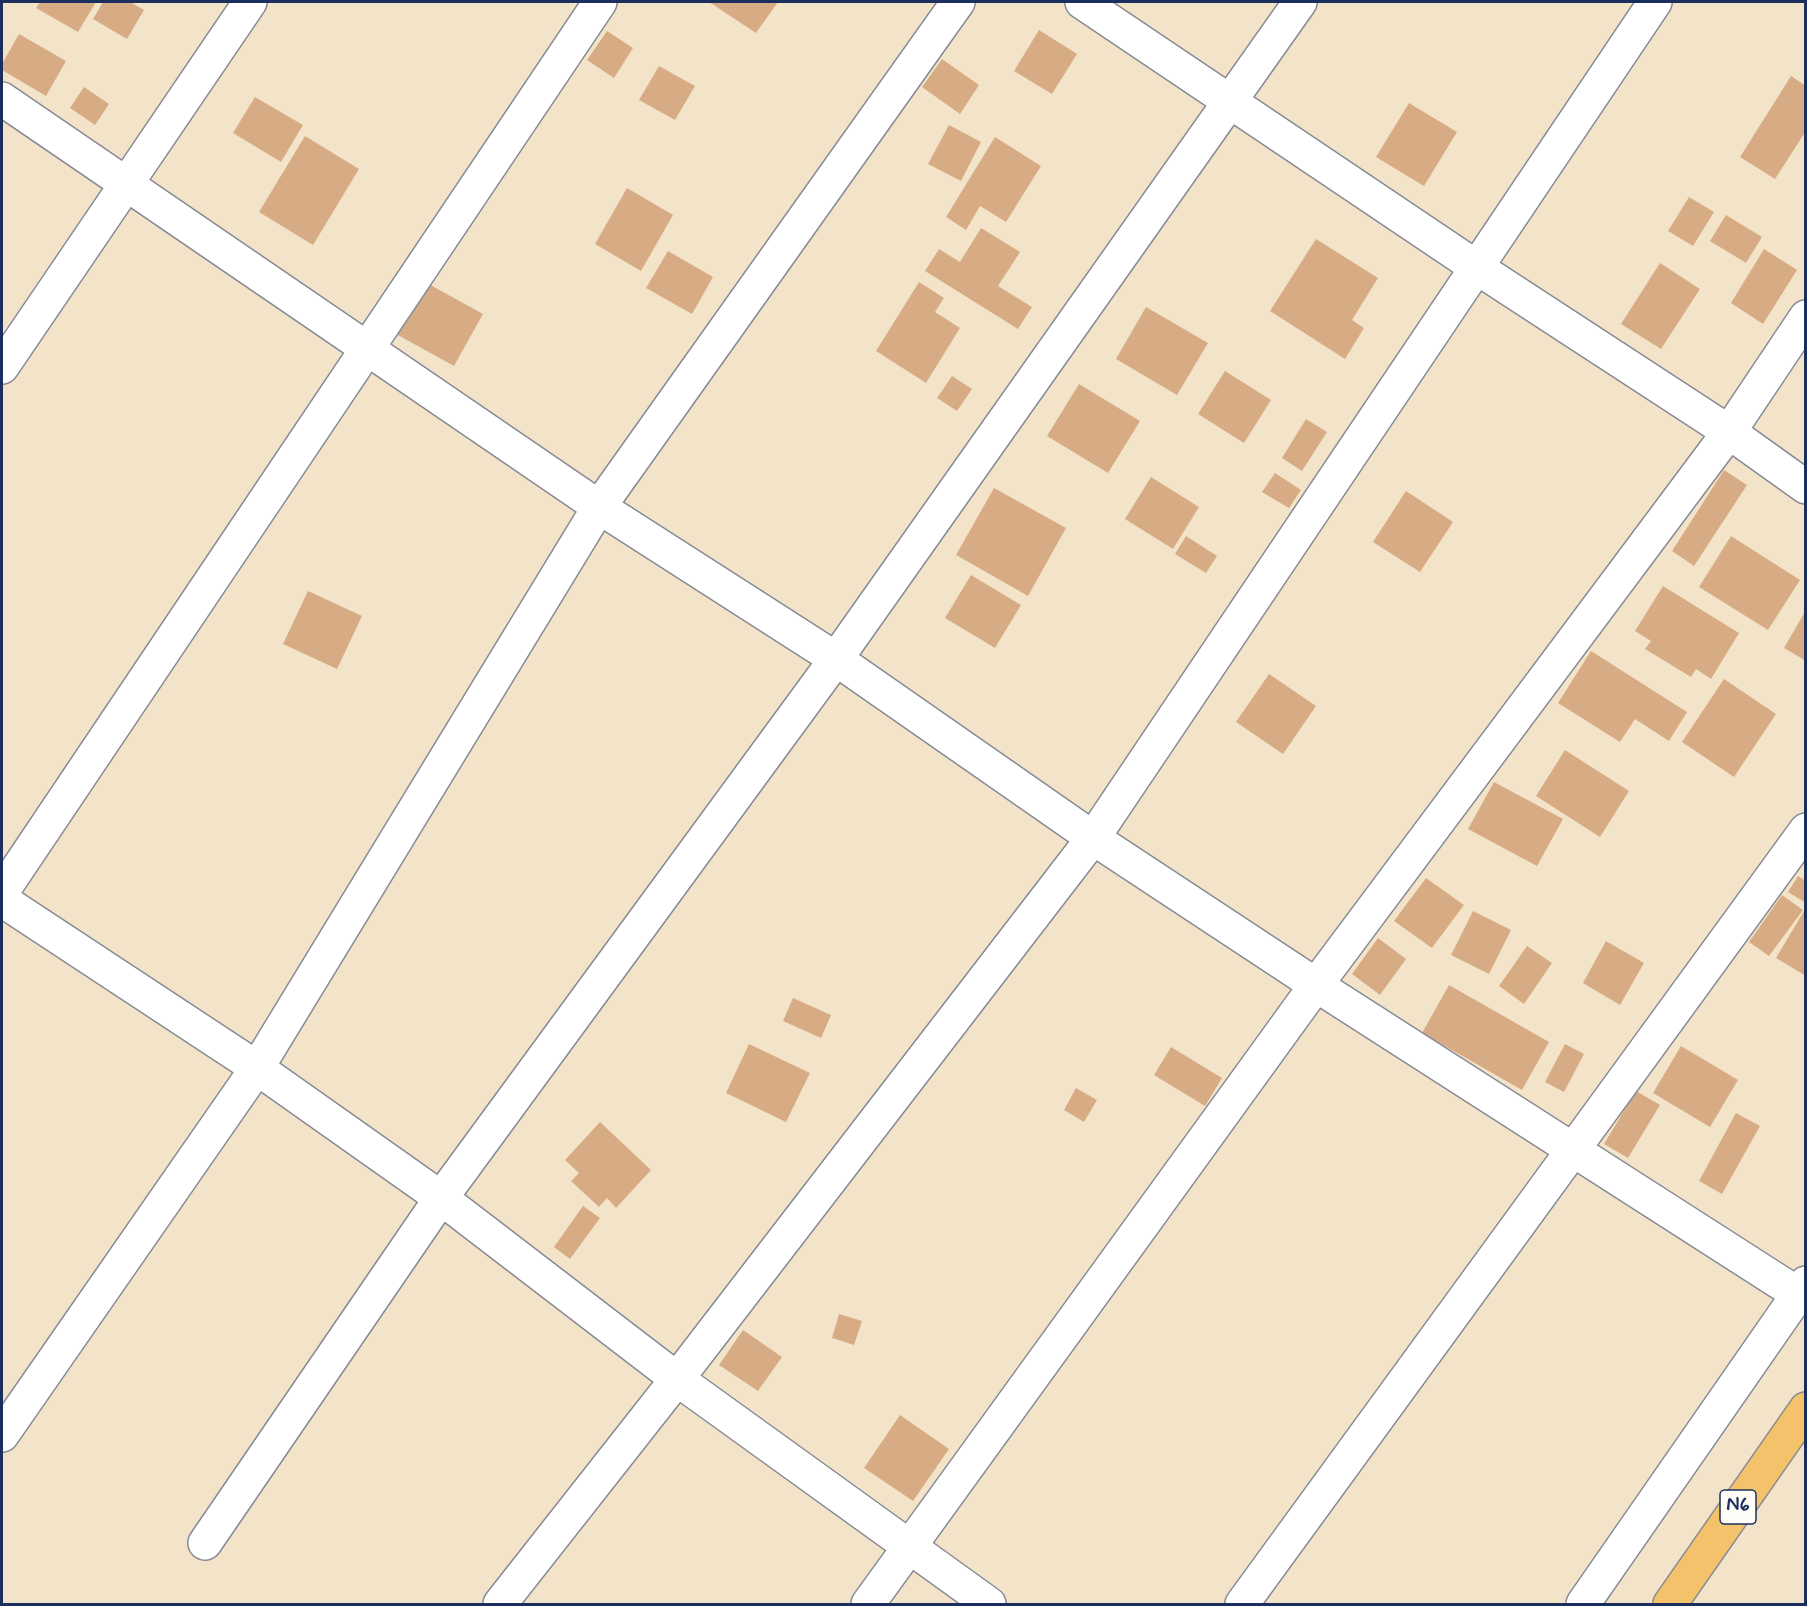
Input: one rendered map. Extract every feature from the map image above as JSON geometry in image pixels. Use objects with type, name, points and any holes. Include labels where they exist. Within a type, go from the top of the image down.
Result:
[{"type":"highway","name":"N6","points":[[1670,1605],[1806,1409]]},
{"type":"street","points":[[2,368],[125,183],[250,2]]},
{"type":"street","points":[[2,892],[366,347],[600,2]]},
{"type":"street","points":[[2,1435],[256,1068],[599,507],[958,2]]},
{"type":"street","points":[[1082,2],[1476,267],[1729,432],[1806,487]]},
{"type":"street","points":[[205,1543],[441,1198],[836,659],[1300,2]]},
{"type":"street","points":[[500,1605],[1093,838],[1655,2]]},
{"type":"street","points":[[2,99],[599,507],[836,659],[1093,838],[1572,1150],[1802,1288],[1582,1605]]},
{"type":"street","points":[[868,1605],[1316,985],[1729,432],[1806,317]]},
{"type":"street","points":[[1242,1605],[1806,830]]},
{"type":"street","points":[[2,900],[256,1068],[441,1198],[677,1379],[989,1605]]},
{"type":"building","points":[[40,2],[96,2],[78,32],[36,8]]},
{"type":"building","points":[[103,2],[130,2],[144,10],[127,39],[93,19]]},
{"type":"building","points":[[709,2],[778,2],[756,33]]},
{"type":"building","points":[[1039,30],[1077,54],[1052,94],[1014,71]]},
{"type":"building","points":[[607,31],[633,48],[614,78],[587,60]]},
{"type":"building","points":[[19,34],[66,61],[46,96],[2,70],[2,64]]},
{"type":"building","points":[[942,59],[979,85],[960,114],[922,87]]},
{"type":"building","points":[[659,66],[695,86],[675,120],[639,100]]},
{"type":"building","points":[[1791,76],[1806,86],[1806,131],[1775,179],[1740,157]]},
{"type":"building","points":[[84,87],[109,104],[95,125],[70,108]]},
{"type":"building","points":[[255,97],[303,125],[281,162],[233,133]]},
{"type":"building","points":[[1409,103],[1457,132],[1424,186],[1376,157]]},
{"type":"building","points":[[949,125],[981,142],[961,181],[928,164]]},
{"type":"building","points":[[305,136],[359,169],[313,245],[259,212]]},
{"type":"building","points":[[995,137],[1041,166],[1006,222],[980,206],[966,230],[946,217]]},
{"type":"building","points":[[627,188],[673,215],[641,271],[595,244]]},
{"type":"building","points":[[1689,197],[1714,212],[1693,246],[1668,231]]},
{"type":"building","points":[[1726,215],[1762,237],[1746,263],[1710,241]]},
{"type":"building","points":[[981,228],[1020,252],[998,286],[1032,307],[1018,329],[925,271],[939,249],[960,262]]},
{"type":"building","points":[[1316,239],[1378,278],[1352,320],[1364,328],[1345,359],[1270,311]]},
{"type":"building","points":[[1764,249],[1797,270],[1763,324],[1731,303]]},
{"type":"building","points":[[668,251],[713,277],[692,314],[646,288]]},
{"type":"building","points":[[1660,263],[1700,289],[1661,349],[1621,324]]},
{"type":"building","points":[[425,282],[483,314],[454,366],[396,334]]},
{"type":"building","points":[[919,282],[944,298],[935,312],[960,328],[926,383],[876,351]]},
{"type":"building","points":[[1146,307],[1208,343],[1177,395],[1116,359]]},
{"type":"building","points":[[1225,371],[1271,400],[1244,443],[1198,414]]},
{"type":"building","points":[[952,376],[972,389],[957,411],[937,398]]},
{"type":"building","points":[[1079,384],[1140,421],[1108,473],[1047,436]]},
{"type":"building","points":[[1306,419],[1327,432],[1302,471],[1282,458]]},
{"type":"building","points":[[1724,470],[1747,485],[1694,566],[1672,551]]},
{"type":"building","points":[[1275,473],[1301,490],[1289,508],[1262,492]]},
{"type":"building","points":[[1151,477],[1199,507],[1173,549],[1125,519]]},
{"type":"building","points":[[994,488],[1066,528],[1028,596],[956,555]]},
{"type":"building","points":[[1406,491],[1453,522],[1420,572],[1373,542]]},
{"type":"building","points":[[1186,536],[1217,556],[1206,573],[1175,554]]},
{"type":"building","points":[[1731,536],[1800,580],[1768,630],[1699,587]]},
{"type":"building","points":[[971,575],[1021,605],[995,648],[945,618]]},
{"type":"building","points":[[1663,586],[1739,633],[1711,679],[1696,669],[1691,677],[1645,649],[1651,641],[1635,631]]},
{"type":"building","points":[[308,591],[362,616],[337,669],[283,644]]},
{"type":"building","points":[[1806,610],[1806,661],[1784,648]]},
{"type":"building","points":[[1591,651],[1687,712],[1669,741],[1635,719],[1620,742],[1558,703]]},
{"type":"building","points":[[1269,674],[1316,706],[1283,754],[1236,722]]},
{"type":"building","points":[[1724,679],[1776,714],[1734,777],[1682,742]]},
{"type":"building","points":[[1565,750],[1629,791],[1600,837],[1536,796]]},
{"type":"building","points":[[1494,782],[1563,819],[1537,866],[1468,829]]},
{"type":"building","points":[[1798,876],[1806,881],[1806,903],[1788,892]]},
{"type":"building","points":[[1426,878],[1464,905],[1432,948],[1394,921]]},
{"type":"building","points":[[1782,895],[1803,910],[1769,956],[1749,942]]},
{"type":"building","points":[[1473,911],[1511,930],[1489,974],[1451,955]]},
{"type":"building","points":[[1804,911],[1806,912],[1806,976],[1776,958]]},
{"type":"building","points":[[1378,938],[1406,959],[1380,995],[1352,974]]},
{"type":"building","points":[[1606,941],[1644,963],[1620,1005],[1583,983]]},
{"type":"building","points":[[1527,946],[1552,963],[1524,1004],[1499,986]]},
{"type":"building","points":[[1449,985],[1549,1042],[1522,1090],[1422,1033]]},
{"type":"building","points":[[793,998],[831,1015],[821,1038],[783,1021]]},
{"type":"building","points":[[749,1044],[810,1073],[786,1122],[726,1093]]},
{"type":"building","points":[[1565,1044],[1584,1054],[1564,1092],[1545,1082]]},
{"type":"building","points":[[1681,1046],[1738,1080],[1710,1127],[1653,1093]]},
{"type":"building","points":[[1171,1047],[1222,1078],[1205,1106],[1154,1075]]},
{"type":"building","points":[[1076,1088],[1097,1100],[1084,1122],[1064,1110]]},
{"type":"building","points":[[1636,1091],[1660,1105],[1628,1158],[1604,1144]]},
{"type":"building","points":[[1736,1113],[1760,1126],[1722,1194],[1699,1181]]},
{"type":"building","points":[[600,1122],[651,1170],[616,1208],[607,1198],[599,1207],[571,1181],[579,1173],[565,1160]]},
{"type":"building","points":[[583,1206],[600,1218],[570,1259],[554,1247]]},
{"type":"building","points":[[839,1314],[862,1321],[854,1345],[832,1338]]},
{"type":"building","points":[[743,1330],[782,1357],[758,1391],[719,1365]]},
{"type":"building","points":[[900,1415],[949,1449],[913,1501],[864,1468]]}]
